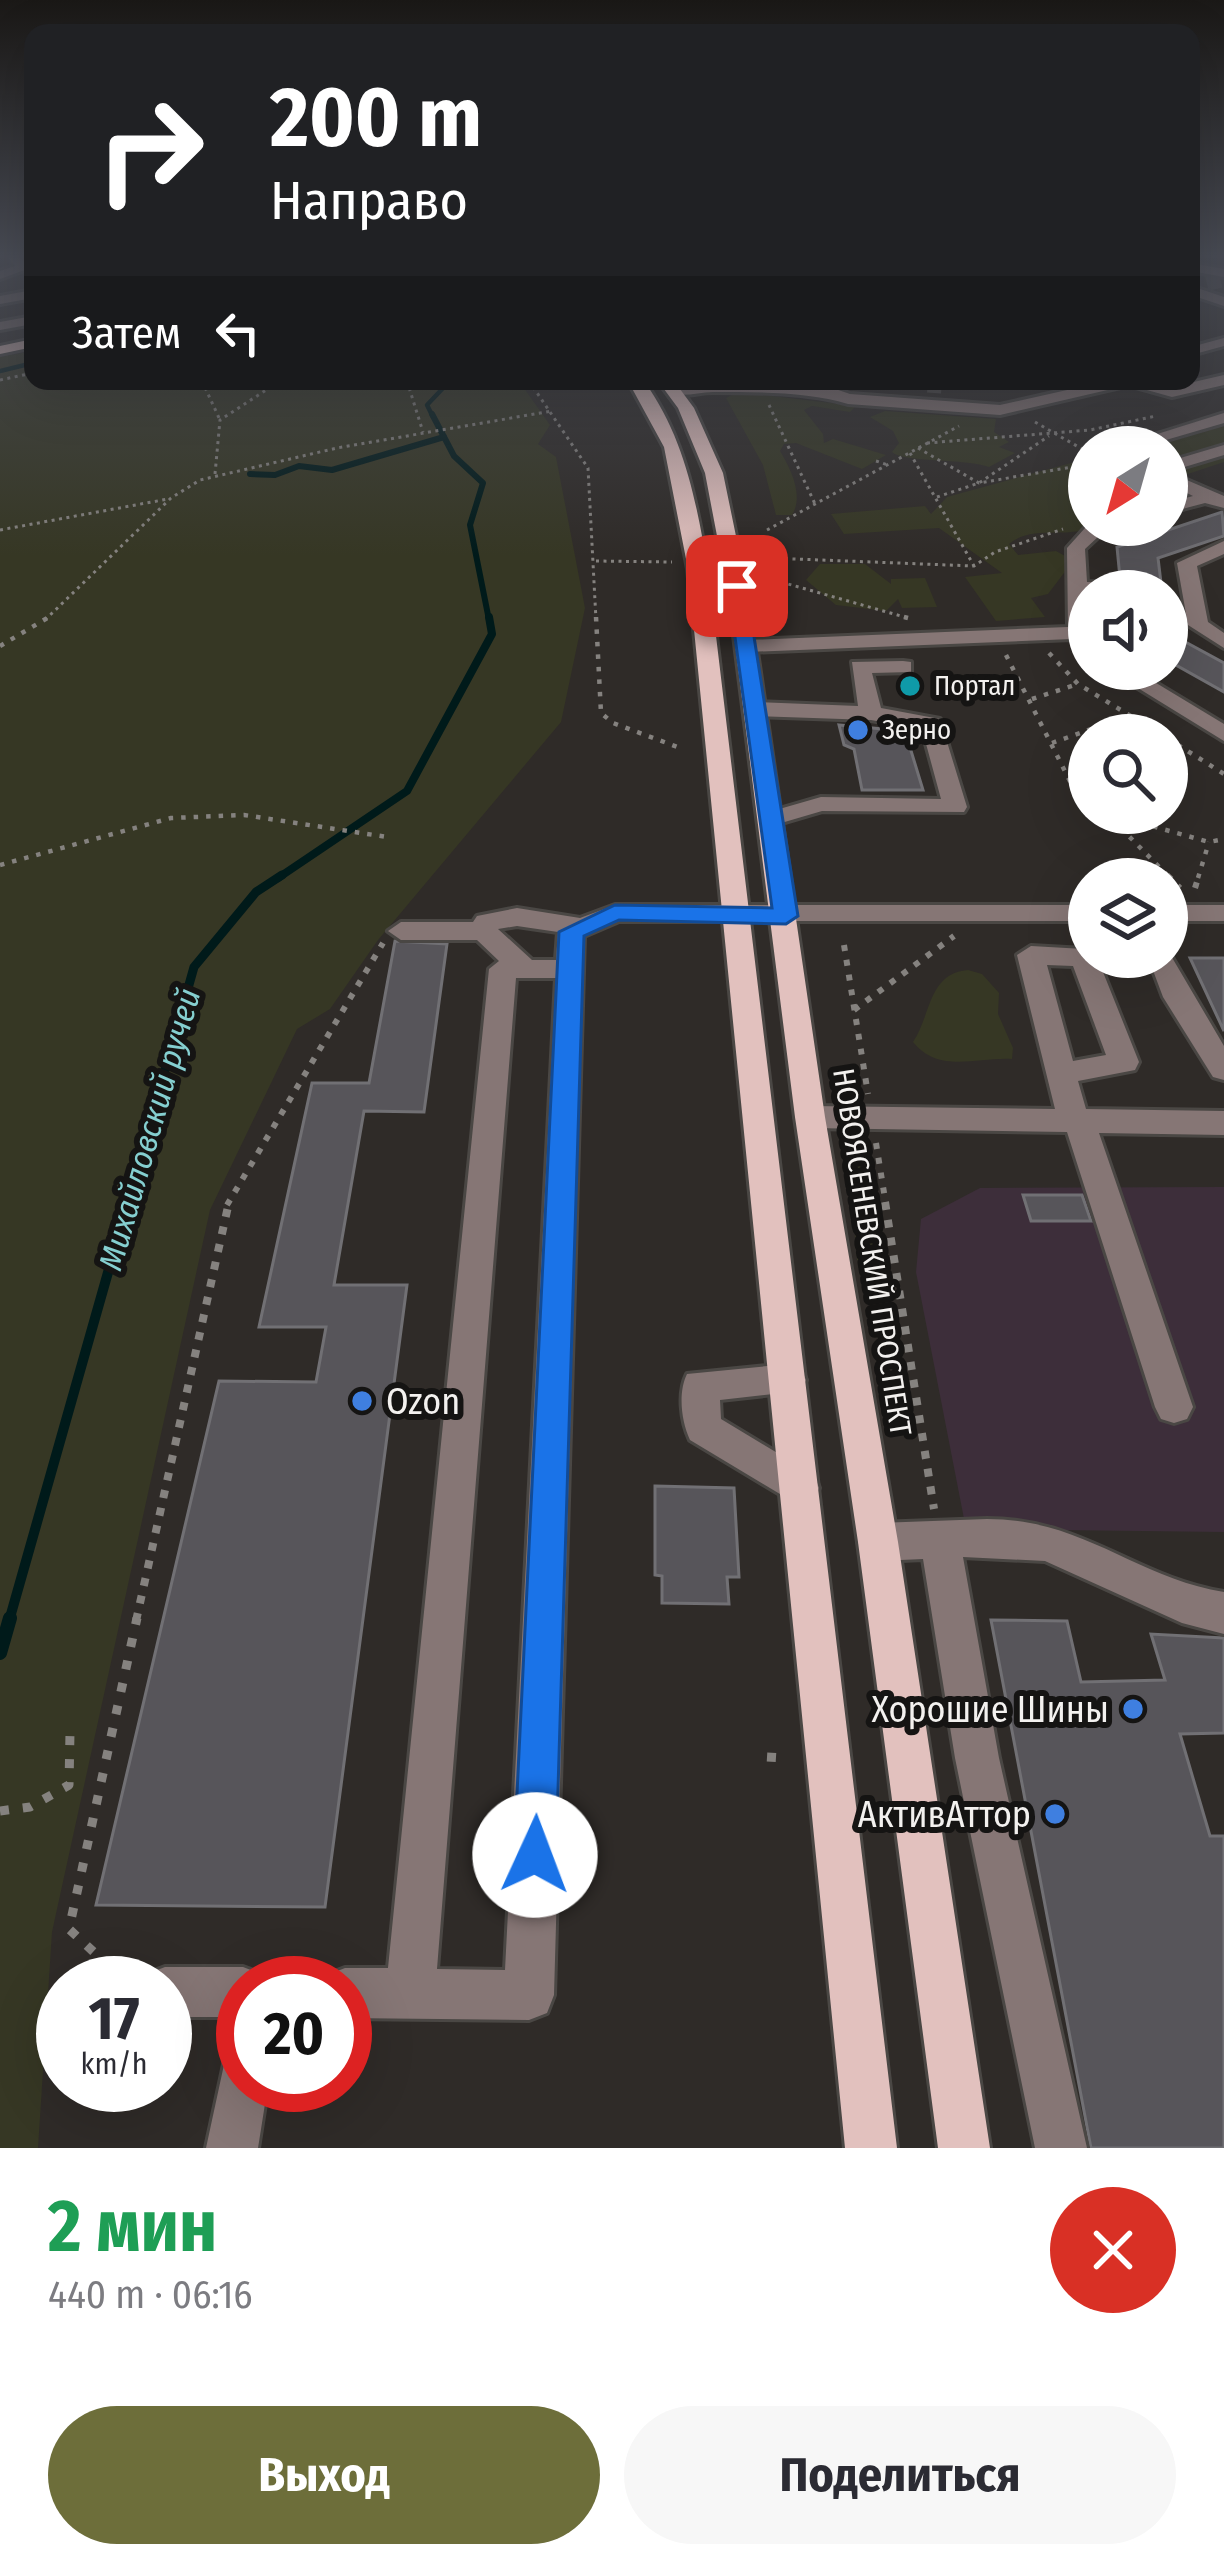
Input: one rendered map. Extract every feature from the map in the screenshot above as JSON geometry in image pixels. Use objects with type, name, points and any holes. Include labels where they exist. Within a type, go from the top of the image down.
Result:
[{"type":"main road","points":[[645,390],[660,412],[682,472],[702,605],[740,916],[871,2148]]},
{"type":"main road","name":"НОВОЯСЕНЕВСКИЙ ПРОСПЕКТ","points":[[670,390],[715,473],[740,604],[810,1117],[878,1542],[964,2148]]},
{"type":"street","points":[[748,390],[933,399],[1016,410],[1094,390]]},
{"type":"street","points":[[819,390],[836,397]]},
{"type":"street","points":[[1188,428],[1224,418]]},
{"type":"street","points":[[1188,461],[1224,450]]},
{"type":"street","points":[[1188,486],[1223,502]]},
{"type":"street","points":[[1188,502],[1205,498],[1223,502]]},
{"type":"street","points":[[1224,548],[1187,563],[1198,625],[1224,642]]},
{"type":"street","points":[[1188,595],[1193,596]]},
{"type":"street","points":[[702,605],[717,598],[740,604]]},
{"type":"street","points":[[747,646],[1068,639]]},
{"type":"street","points":[[872,713],[860,667],[903,667]]},
{"type":"street","points":[[1152,690],[1224,734]]},
{"type":"street","points":[[755,709],[872,713],[932,724],[955,808],[821,804],[771,819]]},
{"type":"street","points":[[1188,904],[1224,913]]},
{"type":"street","points":[[372,1993],[529,1995],[572,932],[615,913],[1068,914]]},
{"type":"street","points":[[484,932],[486,922],[517,917],[579,926]]},
{"type":"street","points":[[401,931],[484,932],[524,969]]},
{"type":"street","points":[[410,1993],[503,969],[570,969]]},
{"type":"street","points":[[1170,978],[1224,1069]]},
{"type":"street","points":[[1061,1074],[1174,1407]]},
{"type":"street","points":[[810,1117],[1224,1123]]},
{"type":"street","points":[[788,1379],[700,1385],[703,1428],[800,1488]]},
{"type":"street","points":[[878,1542],[1042,1541],[1134,1575],[1197,1611],[1224,1613]]},
{"type":"street","points":[[940,1542],[977,1758],[1061,2148]]},
{"type":"street","points":[[232,2148],[238,2112]]},
{"type":"path","points":[[206,390],[220,420],[215,474]]},
{"type":"path","points":[[220,420],[266,390]]},
{"type":"path","points":[[410,390],[423,432]]},
{"type":"path","points":[[536,390],[588,468],[601,713],[683,749]]},
{"type":"path","points":[[769,405],[815,504]]},
{"type":"path","points":[[767,530],[990,410]]},
{"type":"path","points":[[1016,410],[1068,442]]},
{"type":"path","points":[[0,646],[39,626],[171,498],[215,474],[458,425],[552,412]]},
{"type":"path","points":[[927,443],[1052,434],[1160,416]]},
{"type":"path","points":[[980,483],[1052,434]]},
{"type":"path","points":[[918,448],[980,483]]},
{"type":"path","points":[[910,453],[937,497],[951,533],[974,566]]},
{"type":"path","points":[[876,461],[888,465]]},
{"type":"path","points":[[937,497],[980,483],[1068,468]]},
{"type":"path","points":[[0,530],[171,498]]},
{"type":"path","points":[[770,558],[974,566],[994,552],[1068,530]]},
{"type":"path","points":[[596,561],[673,562]]},
{"type":"path","points":[[774,580],[926,623]]},
{"type":"path","points":[[1036,636],[1068,673]]},
{"type":"path","points":[[997,639],[1068,776]]},
{"type":"path","points":[[1032,699],[1068,687]]},
{"type":"path","points":[[1088,690],[1127,714]]},
{"type":"path","points":[[1052,743],[1068,737]]},
{"type":"path","points":[[1188,752],[1224,774]]},
{"type":"path","points":[[0,866],[171,818],[244,815],[387,837]]},
{"type":"path","points":[[1122,834],[1141,858]]},
{"type":"path","points":[[1179,834],[1209,842],[1224,839]]},
{"type":"path","points":[[1195,888],[1209,842]]},
{"type":"path","points":[[99,1956],[69,1928],[226,1207],[384,941],[401,931]]},
{"type":"path","points":[[854,1010],[956,934]]},
{"type":"path","points":[[844,945],[940,1542]]},
{"type":"path","points":[[0,1811],[30,1807],[69,1785],[70,1732]]},
{"type":"path","points":[[767,1757],[784,1758]]},
{"type":"shaded area","points":[[1224,1187],[1224,1532],[966,1529],[916,1272],[921,1219],[980,1188]]},
{"type":"green space","points":[[24,356],[24,390],[525,390],[550,425],[538,444],[556,457],[585,608],[561,722],[378,940],[330,1009],[297,1029],[210,1210],[50,1956],[36,1956],[38,2148],[0,2148],[0,357]]},
{"type":"green space","points":[[738,392],[856,406],[850,412],[812,406],[804,410],[823,434],[824,443],[833,439],[886,455],[862,469],[796,443],[784,444],[780,451],[792,474],[797,500],[792,515],[776,515],[763,465],[726,398]]},
{"type":"green space","points":[[885,411],[996,419],[994,432],[1009,442],[999,447],[1015,453],[989,467],[899,455],[892,452],[899,443],[893,431],[870,417]]},
{"type":"green space","points":[[1224,426],[1224,462],[1188,474],[1188,436]]},
{"type":"green space","points":[[1068,464],[1068,532],[1029,534],[1009,544],[1018,555],[1056,551],[1067,557],[1067,569],[1048,594],[1031,598],[1045,617],[996,621],[965,577],[1002,573],[939,528],[844,534],[831,514],[925,506],[931,514],[947,497]]},
{"type":"green space","points":[[820,564],[865,564],[891,584],[891,579],[925,578],[937,607],[902,608],[898,599],[886,611],[836,605],[806,580]]},
{"type":"green space","points":[[955,973],[982,974],[999,993],[998,1014],[1013,1048],[1012,1059],[946,1061],[923,1052],[913,1042],[938,987]]},
{"type":"green space","points":[[870,1150],[884,1266],[857,1260],[851,1177]]},
{"type":"building","points":[[1222,512],[1224,536],[1158,558],[1159,570],[1119,570],[1117,547],[1188,546],[1188,523]]},
{"type":"building","points":[[1188,643],[1224,663],[1224,692],[1188,672]]},
{"type":"building","points":[[839,725],[905,731],[923,790],[862,790],[854,749],[844,745]]},
{"type":"building","points":[[395,941],[447,944],[424,1112],[364,1111],[334,1285],[407,1285],[325,1907],[96,1905],[219,1381],[316,1382],[326,1327],[259,1327],[312,1083],[369,1083]]},
{"type":"building","points":[[1190,958],[1224,958],[1224,1031]]},
{"type":"building","points":[[1023,1195],[1082,1195],[1091,1221],[1031,1221]]},
{"type":"building","points":[[655,1486],[734,1488],[739,1577],[727,1577],[729,1604],[662,1603],[662,1576],[655,1575]]},
{"type":"building","points":[[991,1620],[1067,1621],[1081,1682],[1165,1680],[1151,1634],[1224,1638],[1224,1733],[1180,1734],[1210,1836],[1224,1836],[1224,2148],[1091,2148]]},
{"type":"waterway","points":[[0,371],[24,365]]},
{"type":"waterway","name":"Михайловский ручей","points":[[433,417],[427,405],[441,390]]},
{"type":"waterway","name":"Михайловский ручей","points":[[432,414],[454,456],[483,483],[470,525],[489,620]]},
{"type":"waterway","points":[[250,474],[275,475],[299,466],[332,470],[444,437]]},
{"type":"waterway","name":"Михайловский ручей","points":[[278,878],[407,791],[492,634],[489,617]]},
{"type":"waterway","name":"Михайловский ручей","points":[[127,1205],[194,967],[256,892],[282,875]]},
{"type":"waterway","name":"Михайловский ручей","points":[[9,1621],[128,1202]]},
{"type":"waterway","name":"Михайловский ручей","points":[[0,1653],[10,1618]]},
{"type":"place","name":"Портал","points":[[910,686]]},
{"type":"place","name":"Зерно","points":[[858,730]]},
{"type":"place","name":"Ozon","points":[[362,1401]]},
{"type":"place","name":"Хорошие Шины","points":[[1133,1709]]},
{"type":"place","name":"АктивАттор","points":[[1055,1814]]},
{"type":"route","points":[[535,1855],[572,932],[590,919],[615,913],[786,916],[737,586]]}]
